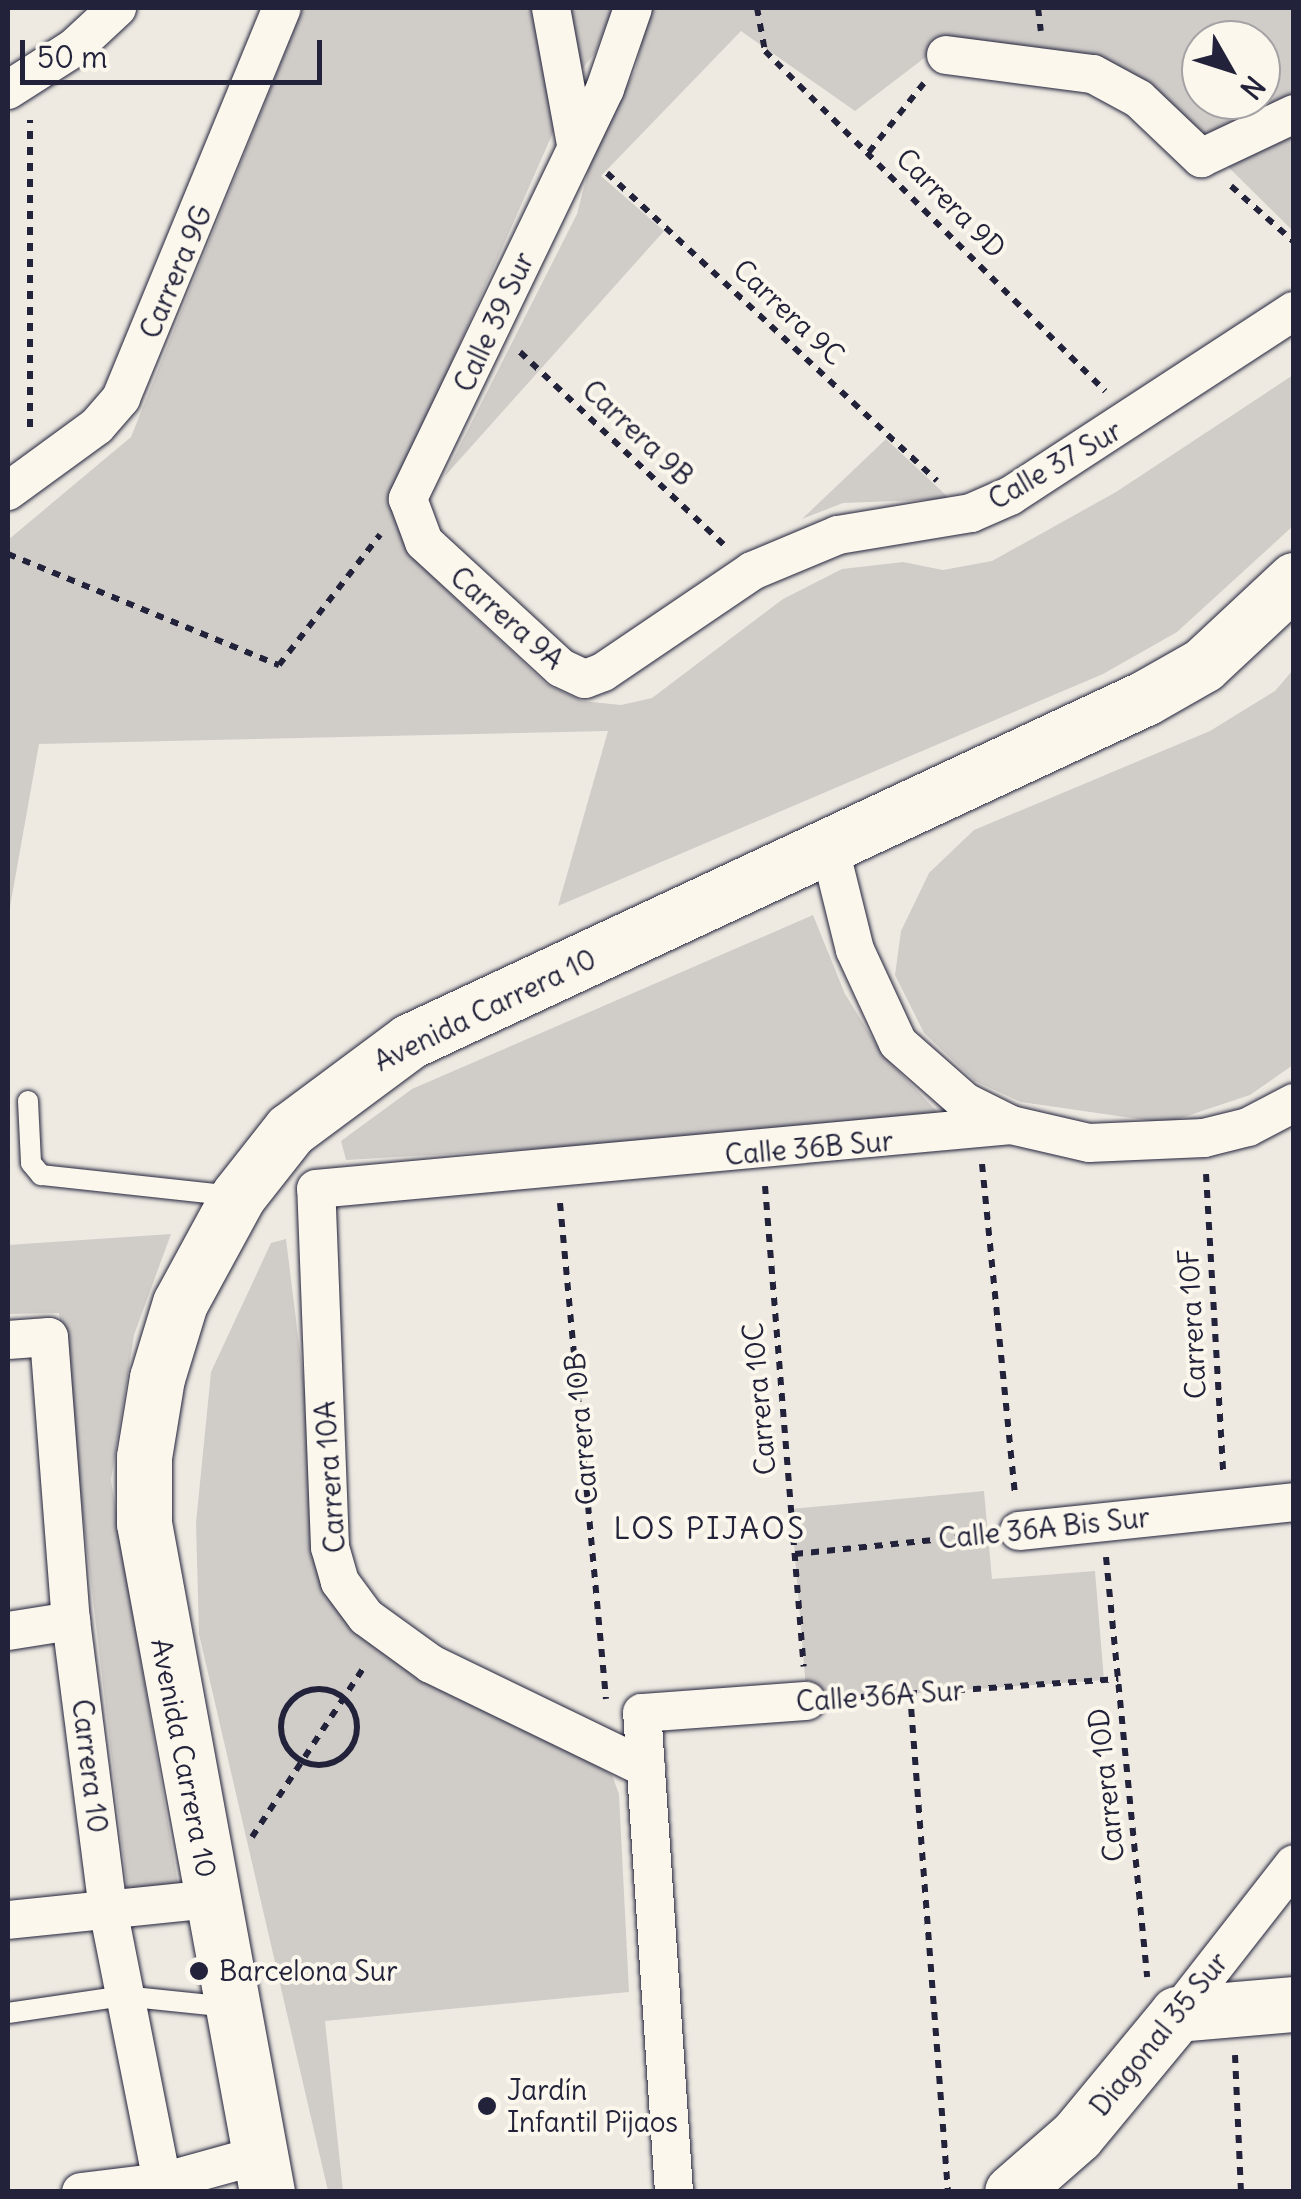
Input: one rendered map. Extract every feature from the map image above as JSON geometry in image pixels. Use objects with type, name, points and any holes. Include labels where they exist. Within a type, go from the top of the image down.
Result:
[{"type":"main road","name":"Avenida Carrera 10","points":[[264,2173],[150,1584],[144,1457],[157,1378],[180,1303],[238,1196],[290,1130],[410,1041],[1170,684],[1236,638],[1294,580]]},
{"type":"main road","points":[[1166,2028],[1233,2009],[1294,2004]]},
{"type":"main road","name":"Diagonal 35 Sur","points":[[1012,2192],[1077,2135],[1166,2028]]},
{"type":"street","points":[[19,84],[117,8]]},
{"type":"street","name":"Carrera 9G","points":[[19,485],[98,426],[121,398],[282,8]]},
{"type":"street","points":[[551,8],[576,144]]},
{"type":"street","name":"Calle 39 Sur","points":[[408,498],[494,326],[612,73],[633,8]]},
{"type":"street","points":[[946,55],[1093,74],[1139,99],[1201,158],[1294,114]]},
{"type":"street","name":"Calle 37 Sur","points":[[639,652],[752,571],[864,528],[971,513],[1134,420],[1294,310]]},
{"type":"street","name":"Carrera 9A","points":[[408,498],[424,542],[561,668],[585,678],[639,652]]},
{"type":"street","points":[[829,846],[855,950],[898,1043],[995,1129]]},
{"type":"street","name":"Calle 36B Sur","points":[[316,1190],[995,1129],[1090,1143],[1204,1138],[1248,1127],[1294,1103]]},
{"type":"street","name":"Carrera 10A","points":[[316,1190],[330,1547],[340,1582],[386,1634],[432,1664],[646,1768]]},
{"type":"street","name":"Carrera 10","points":[[8,1340],[49,1337],[70,1621],[108,1910],[163,2187]]},
{"type":"street","name":"Calle 36A Bis Sur","points":[[1019,1532],[1294,1502]]},
{"type":"street","points":[[8,1631],[70,1621]]},
{"type":"street","name":"Calle 36A Sur","points":[[646,1768],[642,1712],[808,1701]]},
{"type":"street","points":[[646,1768],[674,2192]]},
{"type":"street","name":"Diagonal 35 Sur","points":[[1166,2028],[1294,1864]]},
{"type":"street","points":[[8,1920],[211,1899]]},
{"type":"street","points":[[81,2192],[163,2187],[264,2173]]},
{"type":"lane","points":[[28,1101],[31,1163],[41,1176],[238,1196]]},
{"type":"lane","points":[[8,2013],[123,1996],[232,2008]]},
{"type":"path","name":"Carrera 9D","points":[[758,8],[765,51],[1134,420]]},
{"type":"path","points":[[869,152],[946,55]]},
{"type":"path","points":[[19,84],[19,485]]},
{"type":"path","name":"Carrera 9C","points":[[576,144],[971,513]]},
{"type":"path","points":[[1201,158],[1294,242]]},
{"type":"path","name":"Carrera 9B","points":[[494,326],[752,571]]},
{"type":"path","points":[[8,554],[280,664],[408,498]]},
{"type":"path","points":[[995,1129],[1019,1532]]},
{"type":"path","name":"Carrera 10F","points":[[1204,1138],[1225,1508]]},
{"type":"path","name":"Carrera 10C","points":[[762,1152],[808,1701]]},
{"type":"path","name":"Carrera 10B","points":[[557,1167],[611,1751]]},
{"type":"path","name":"Carrera 10D","points":[[1103,1522],[1118,1679],[1166,2028]]},
{"type":"path","name":"Calle 36A Bis Sur","points":[[794,1554],[1019,1532]]},
{"type":"path","points":[[242,1852],[386,1634]]},
{"type":"path","name":"Calle 36A Sur","points":[[808,1701],[1118,1679]]},
{"type":"path","points":[[318,1688],[344,1698],[357,1728],[349,1751],[326,1765],[302,1761],[280,1730],[286,1706],[318,1688]]},
{"type":"path","points":[[910,1694],[948,2192]]},
{"type":"path","points":[[1233,2009],[1241,2192]]},
{"type":"shaded area","points":[[303,8],[534,8],[559,119],[421,432],[401,530],[414,559],[546,684],[582,701],[621,705],[652,698],[783,599],[842,569],[903,562],[943,570],[992,561],[1116,492],[1293,375],[1293,526],[1177,632],[1103,674],[558,906],[608,731],[39,744],[8,918],[8,540],[131,437]]},
{"type":"shaded area","points":[[566,8],[613,8],[595,53],[577,75]]},
{"type":"shaded area","points":[[650,8],[1293,8],[1293,231],[1206,145],[1065,63],[944,43],[855,111],[741,31],[601,176],[664,231],[444,477],[577,214],[596,141],[635,71]]},
{"type":"shaded area","points":[[886,439],[950,499],[843,503],[802,519]]},
{"type":"shaded area","points":[[1293,670],[1293,1065],[1250,1095],[1166,1123],[1021,1102],[975,1081],[924,1033],[895,975],[901,931],[929,873],[974,830],[1210,731],[1275,691]]},
{"type":"shaded area","points":[[813,915],[845,994],[883,1055],[950,1125],[346,1160],[341,1141],[412,1089]]},
{"type":"shaded area","points":[[171,1234],[134,1335],[111,1480],[179,1890],[129,1904],[59,1313],[8,1314],[8,1245]]},
{"type":"shaded area","points":[[286,1239],[330,1594],[373,1646],[580,1755],[612,1775],[619,1794],[629,1992],[325,2021],[343,2191],[328,2191],[199,1634],[196,1523],[211,1372],[271,1243]]},
{"type":"shaded area","points":[[984,1491],[992,1579],[1095,1571],[1104,1680],[807,1701],[791,1509]]},
{"type":"place","name":"Barcelona Sur","points":[[199,1971]]},
{"type":"place","name":"Jardín Infantil Pijaos","points":[[487,2106]]},
{"type":"district","name":"LOS PIJAOS","points":[[710,1528]]}]
